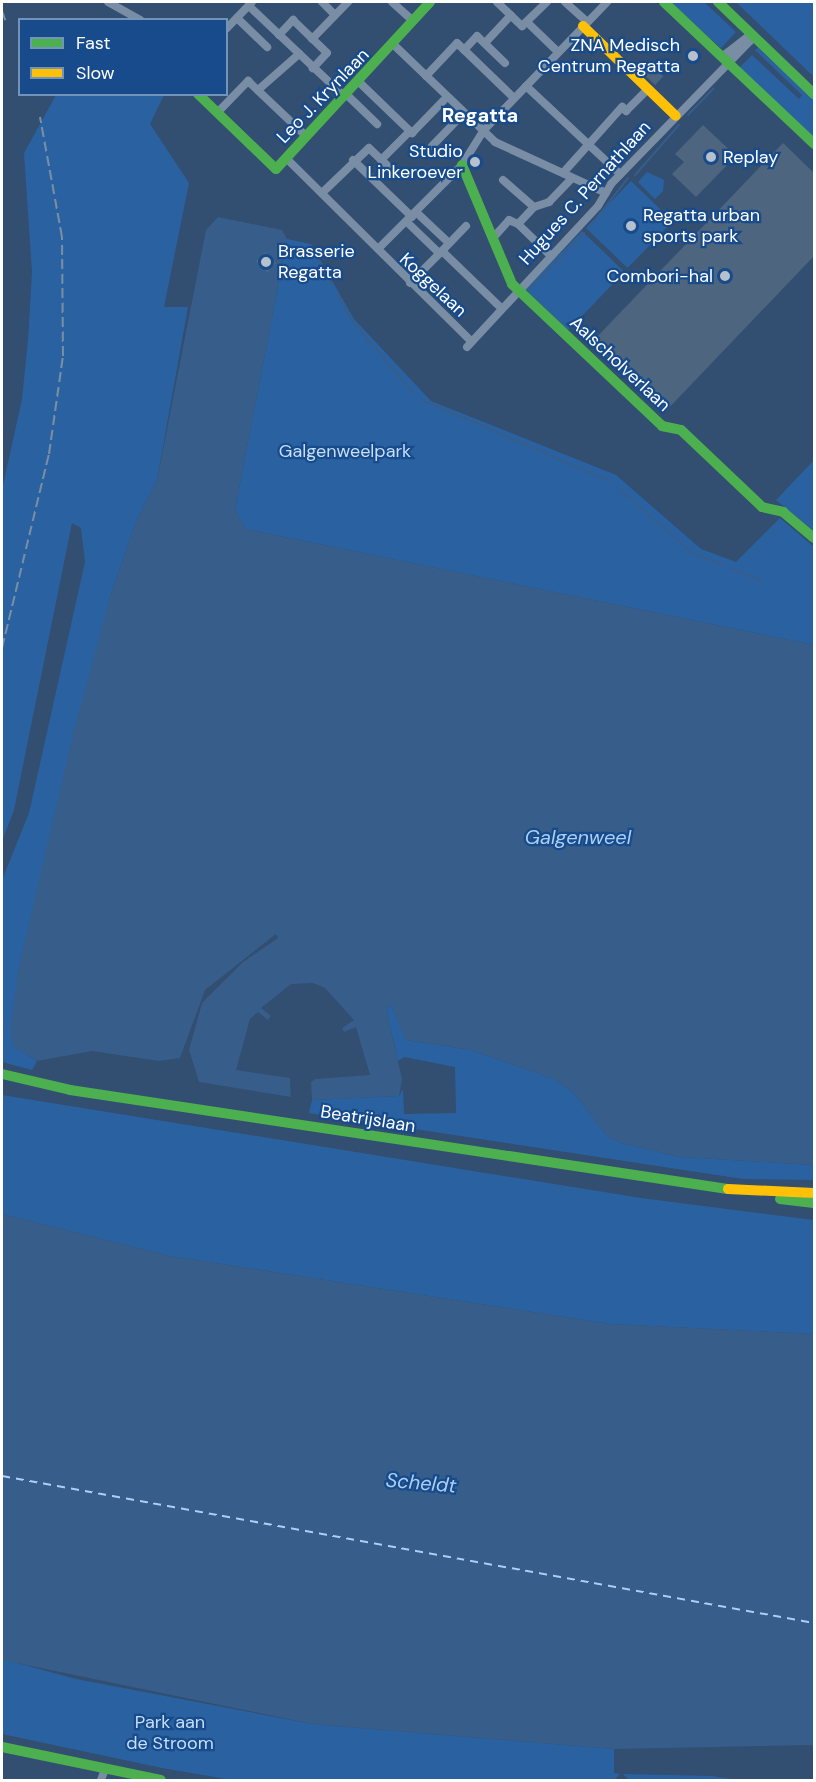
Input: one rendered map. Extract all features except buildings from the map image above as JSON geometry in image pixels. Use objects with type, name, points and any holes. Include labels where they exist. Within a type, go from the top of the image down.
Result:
[{"type":"street","points":[[108,2],[138,18]]},
{"type":"street","points":[[322,2],[335,15]]},
{"type":"street","points":[[312,39],[348,2]]},
{"type":"street","points":[[392,2],[412,20]]},
{"type":"street","name":"Leo J. Krynlaan","points":[[217,113],[276,169],[394,45],[412,20],[430,2]]},
{"type":"street","points":[[496,2],[558,52]]},
{"type":"street","points":[[524,24],[546,2]]},
{"type":"street","points":[[565,2],[676,116]]},
{"type":"street","points":[[378,249],[462,165],[483,131],[607,2]]},
{"type":"street","points":[[664,2],[814,144]]},
{"type":"street","points":[[718,2],[814,94]]},
{"type":"street","points":[[228,27],[250,4],[313,68],[377,124]]},
{"type":"street","points":[[485,43],[511,15]]},
{"type":"street","points":[[237,18],[267,47]]},
{"type":"street","points":[[279,35],[293,20],[327,54],[313,68]]},
{"type":"street","name":"Hugues C. Pernathlaan","points":[[469,343],[551,256],[620,174],[728,61],[727,52],[751,34]]},
{"type":"street","points":[[464,50],[477,36],[505,63]]},
{"type":"street","points":[[426,76],[457,43],[514,98]]},
{"type":"street","points":[[394,45],[495,142],[606,193]]},
{"type":"street","points":[[258,90],[299,54]]},
{"type":"street","points":[[200,96],[217,113],[248,81],[307,137]]},
{"type":"street","points":[[359,82],[413,131]]},
{"type":"street","points":[[526,86],[620,174]]},
{"type":"street","points":[[563,173],[586,144],[622,107],[626,111],[648,88]]},
{"type":"street","points":[[381,160],[447,97]]},
{"type":"street","points":[[432,146],[464,113]]},
{"type":"street","points":[[322,193],[353,160],[372,151],[396,174]]},
{"type":"street","name":"Koggelaan","points":[[286,159],[412,281],[469,343]]},
{"type":"street","points":[[353,160],[410,215],[424,220],[448,243]]},
{"type":"street","name":"Aalscholverlaan","points":[[462,165],[493,238],[519,290],[662,426],[679,429],[762,507],[783,512],[814,538]]},
{"type":"street","points":[[518,224],[535,206],[549,202],[572,178]]},
{"type":"street","points":[[503,180],[535,206]]},
{"type":"street","points":[[410,215],[415,230],[501,308]]},
{"type":"street","points":[[493,238],[509,220],[518,224],[551,256]]},
{"type":"street","points":[[412,281],[465,226]]},
{"type":"street","name":"Beatrijslaan","points":[[2,1074],[70,1090],[814,1203]]},
{"type":"street","name":"Beatrijslaan","points":[[730,1191],[814,1193]]},
{"type":"street","points":[[2,1747],[161,1780]]},
{"type":"street","points":[[101,1780],[105,1769]]},
{"type":"green space","points":[[670,2],[704,2],[736,32],[721,48]]},
{"type":"green space","points":[[736,2],[814,2],[814,77]]},
{"type":"green space","points":[[758,48],[814,98],[814,140],[739,68],[752,55],[799,99],[802,95],[755,50]]},
{"type":"green space","points":[[55,96],[164,96],[150,124],[189,183],[164,307],[188,307],[157,480],[137,519],[110,597],[18,971],[13,1046],[37,1061],[32,1070],[2,1062],[2,880],[29,813],[85,562],[81,528],[72,523],[14,810],[2,841],[2,490],[22,399],[32,272],[24,153]]},
{"type":"green space","points":[[647,172],[664,180],[663,191],[655,199],[638,182]]},
{"type":"green space","name":"Regatta urban sports park","points":[[631,181],[673,221],[628,268],[586,228]]},
{"type":"green space","points":[[582,231],[624,272],[568,330],[526,289]]},
{"type":"green space","name":"Galgenweelpark","points":[[287,239],[311,244],[354,319],[431,401],[616,475],[701,549],[736,562],[780,518],[814,547],[814,645],[246,529],[235,510]]},
{"type":"green space","points":[[814,460],[814,531],[776,500]]},
{"type":"green space","points":[[391,1005],[406,1040],[471,1050],[554,1079],[573,1092],[608,1137],[624,1144],[681,1157],[814,1165],[814,1180],[743,1179],[309,1113],[312,1100],[399,1096],[403,1089],[404,1114],[456,1113],[455,1067],[404,1057],[398,1061],[386,1009]]},
{"type":"green space","points":[[2,1095],[641,1198],[814,1220],[814,1334],[610,1324],[170,1256],[2,1214]]},
{"type":"green space","name":"Park aan de Stroom","points":[[2,1659],[76,1679],[312,1724],[614,1749],[614,1773],[620,1774],[614,1780],[232,1780],[162,1768],[2,1734]]},
{"type":"green space","points":[[623,1774],[712,1776],[739,1780],[629,1780]]},
{"type":"water","name":"Galgenweel","points":[[218,217],[282,230],[287,239],[235,510],[246,529],[814,645],[814,1165],[681,1157],[624,1144],[608,1137],[573,1092],[554,1079],[471,1050],[406,1040],[391,1005],[386,1009],[402,1079],[399,1096],[312,1100],[311,1082],[315,1079],[370,1075],[356,1027],[344,1032],[342,1028],[354,1020],[325,988],[313,983],[291,984],[261,1008],[271,1016],[268,1020],[258,1012],[250,1019],[236,1070],[290,1078],[291,1097],[199,1082],[189,1050],[202,1003],[243,962],[278,938],[276,934],[205,990],[180,1058],[159,1061],[92,1051],[37,1061],[13,1046],[10,1030],[18,971],[73,734],[110,597],[137,519],[157,480],[206,230]]},
{"type":"water","name":"Scheldt","points":[[2,1214],[170,1256],[610,1324],[814,1334],[814,1745],[614,1749],[312,1724],[2,1660]]},
{"type":"waterway","points":[[688,115],[714,88]]},
{"type":"waterway","points":[[635,175],[679,125]]},
{"type":"waterway","points":[[588,229],[628,178]]},
{"type":"waterway","points":[[530,289],[584,233]]},
{"type":"waterway","points":[[315,255],[332,285]]},
{"type":"waterway","points":[[338,295],[351,319],[413,393]]},
{"type":"waterway","points":[[422,400],[610,481]]},
{"type":"waterway","points":[[617,487],[693,553],[723,565]]},
{"type":"waterway","points":[[730,568],[763,581]]},
{"type":"ferry route","points":[[2,1476],[814,1623]]},
{"type":"railway","points":[[2,11],[6,22]]},
{"type":"railway","points":[[2,648],[49,454],[63,356],[62,237],[40,117]]},
{"type":"traffic: fast","points":[[200,96],[276,169],[430,2]]},
{"type":"traffic: fast","points":[[664,2],[814,144]]},
{"type":"traffic: fast","points":[[718,2],[814,94]]},
{"type":"traffic: fast","points":[[462,165],[512,284],[662,426],[681,430],[762,507],[783,512],[814,538]]},
{"type":"traffic: fast","points":[[2,1074],[70,1090],[728,1189]]},
{"type":"traffic: fast","points":[[780,1199],[814,1203]]},
{"type":"traffic: fast","points":[[2,1747],[161,1780]]},
{"type":"traffic: slow","points":[[583,26],[676,116]]},
{"type":"traffic: slow","points":[[728,1189],[814,1193]]},
{"type":"place","name":"ZNA Medisch Centrum Regatta","points":[[693,56]]},
{"type":"place","name":"Replay","points":[[711,157]]},
{"type":"place","name":"Studio Linkeroever","points":[[475,162]]},
{"type":"place","name":"Regatta urban sports park","points":[[631,226]]},
{"type":"place","name":"Brasserie Regatta","points":[[266,262]]},
{"type":"place","name":"Combori-hal","points":[[725,276]]},
{"type":"district","name":"Regatta","points":[[480,115]]}]
